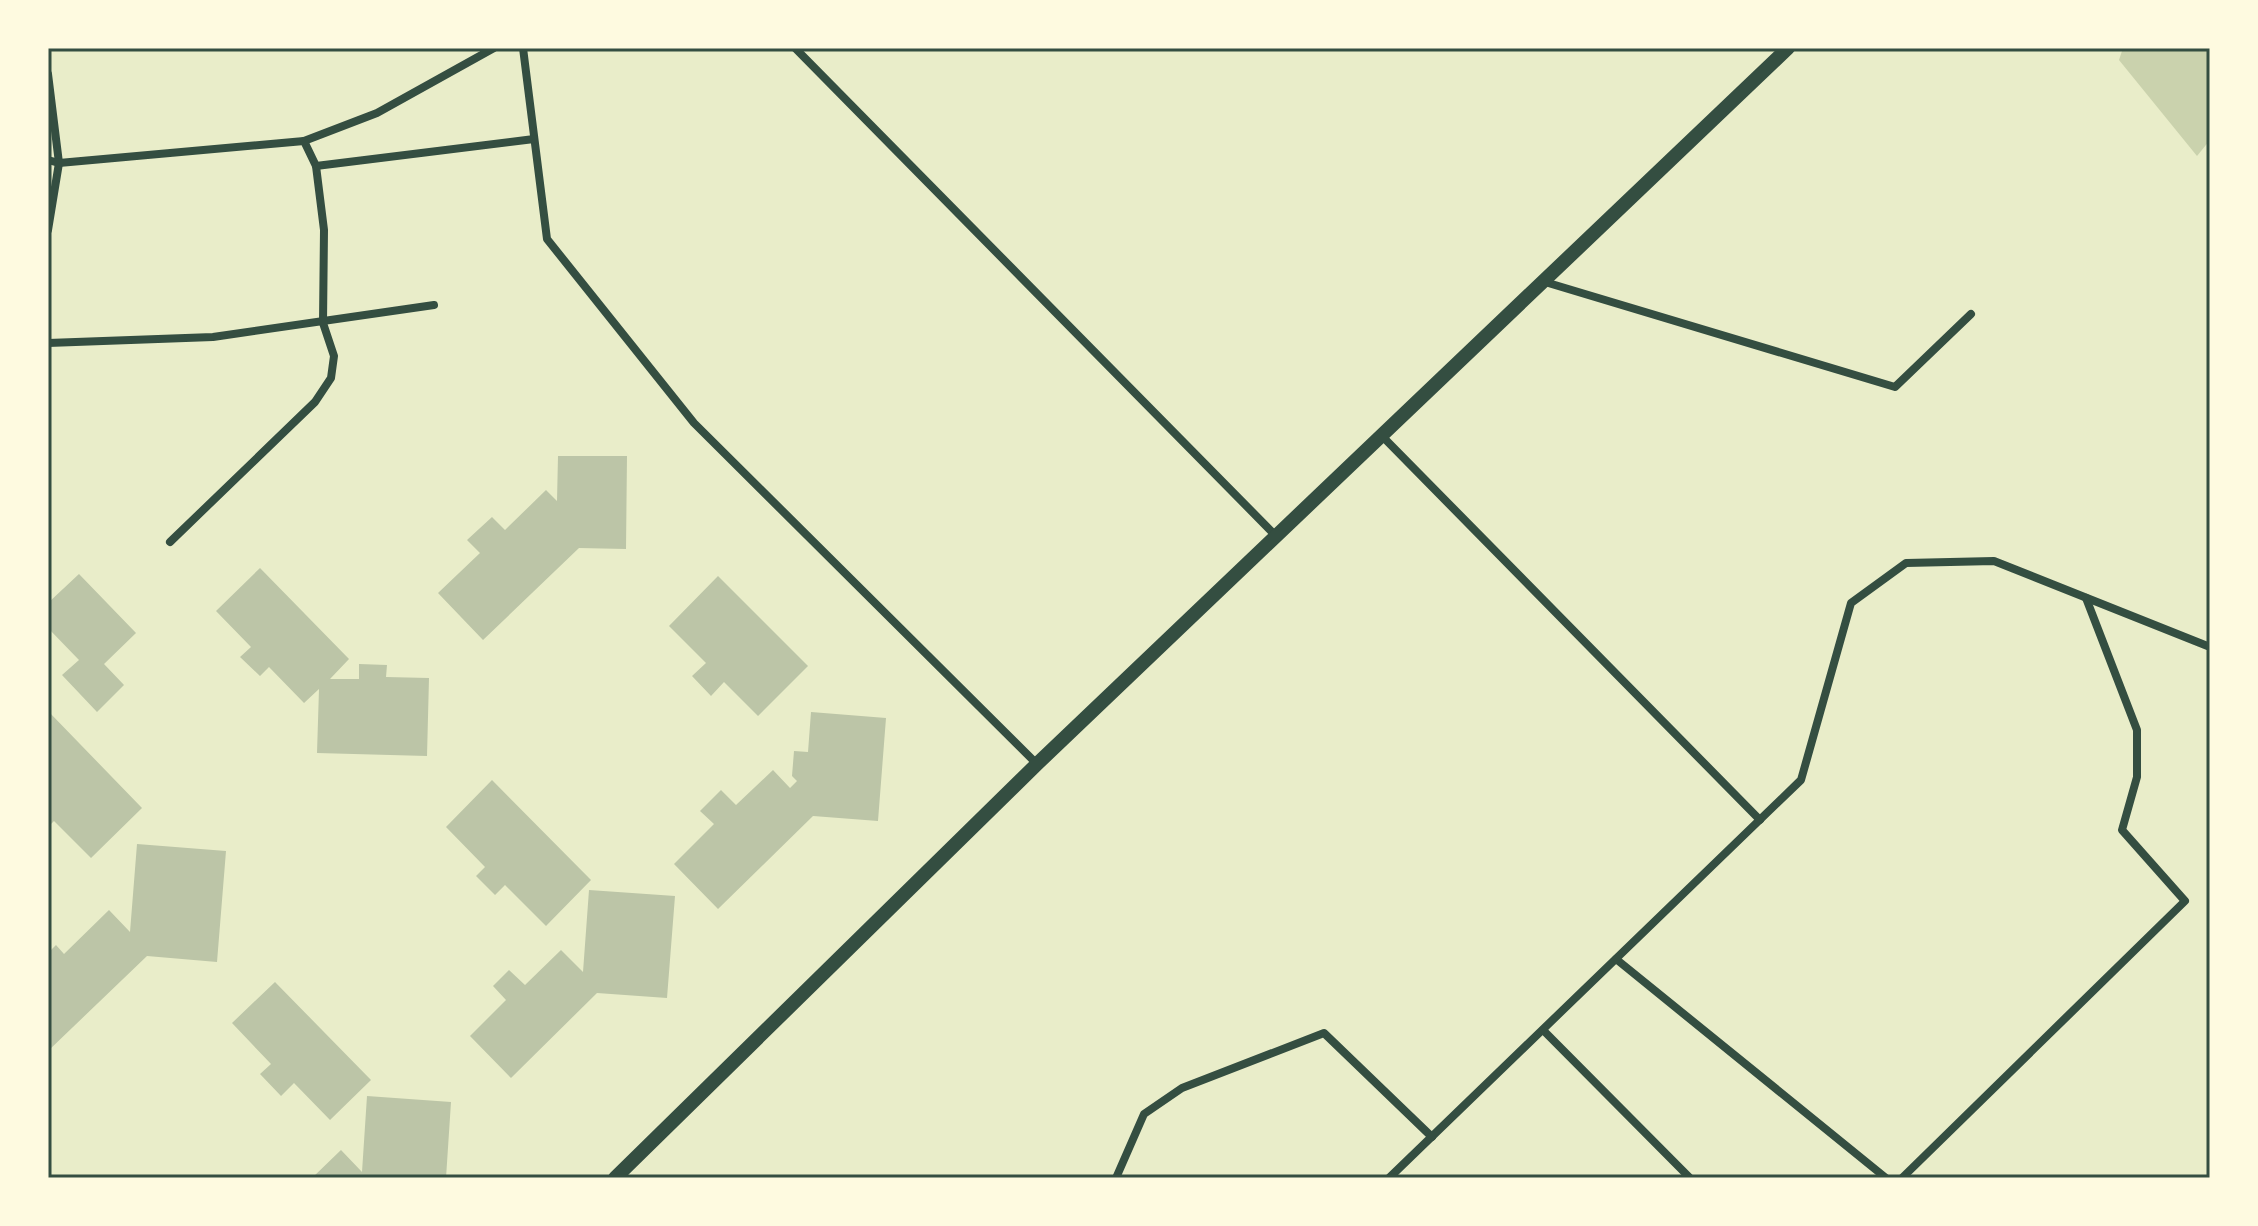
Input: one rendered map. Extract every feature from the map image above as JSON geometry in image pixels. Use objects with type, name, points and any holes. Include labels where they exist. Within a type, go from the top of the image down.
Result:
[{"type":"street","points":[[48,160],[59,163],[304,141],[377,113],[494,48]]},
{"type":"street","points":[[523,48],[547,239],[694,423],[1037,764]]},
{"type":"street","points":[[795,48],[1278,538]]},
{"type":"street","points":[[615,1178],[1037,764],[1278,538],[1788,48]]},
{"type":"street","points":[[48,74],[59,163],[48,230]]},
{"type":"street","points":[[316,166],[534,139]]},
{"type":"street","points":[[170,542],[315,402],[331,378],[334,356],[323,323],[324,230],[316,166],[304,141]]},
{"type":"street","points":[[1545,282],[1895,387],[1971,314]]},
{"type":"street","points":[[48,343],[213,337],[434,305]]},
{"type":"street","points":[[1383,437],[1760,820]]},
{"type":"street","points":[[1389,1178],[1801,780],[1851,603],[1906,563],[1994,561],[2210,647]]},
{"type":"street","points":[[1902,1178],[2185,901],[2122,830],[2137,777],[2137,730],[2086,597]]},
{"type":"street","points":[[1616,959],[1886,1178]]},
{"type":"street","points":[[1543,1030],[1690,1178]]},
{"type":"street","points":[[1116,1178],[1144,1114],[1182,1088],[1324,1033],[1432,1137]]},
{"type":"green space","points":[[2123,48],[2210,48],[2210,140],[2197,156],[2119,60]]},
{"type":"building","points":[[558,456],[627,456],[626,549],[579,548],[483,640],[438,593],[480,553],[467,540],[492,517],[505,530],[546,490],[557,501]]},
{"type":"building","points":[[260,568],[349,659],[330,679],[359,679],[359,664],[387,665],[386,677],[429,678],[427,756],[317,753],[319,689],[304,703],[269,667],[260,676],[240,657],[251,647],[216,611]]},
{"type":"building","points":[[79,574],[136,633],[104,664],[124,685],[97,712],[62,675],[79,660],[48,628],[48,603]]},
{"type":"building","points":[[718,576],[808,666],[758,716],[724,682],[711,696],[692,676],[706,663],[669,626]]},
{"type":"building","points":[[48,711],[142,808],[91,858],[54,821],[48,827]]},
{"type":"building","points":[[811,712],[886,718],[878,821],[813,816],[718,909],[674,864],[714,824],[700,811],[721,790],[736,805],[773,770],[790,788],[797,781],[792,776],[794,751],[808,752]]},
{"type":"building","points":[[492,780],[591,880],[546,926],[505,885],[495,895],[476,876],[485,867],[446,827]]},
{"type":"building","points":[[137,844],[226,851],[217,962],[147,956],[48,1051],[48,953],[56,945],[64,954],[109,910],[130,932]]},
{"type":"building","points":[[589,890],[675,896],[667,998],[597,993],[511,1078],[470,1036],[506,1000],[493,986],[509,970],[525,985],[561,950],[583,972]]},
{"type":"building","points":[[275,982],[371,1080],[330,1120],[294,1083],[281,1096],[260,1074],[271,1064],[232,1023]]},
{"type":"building","points":[[367,1096],[451,1102],[446,1178],[312,1178],[341,1150],[362,1172]]}]
